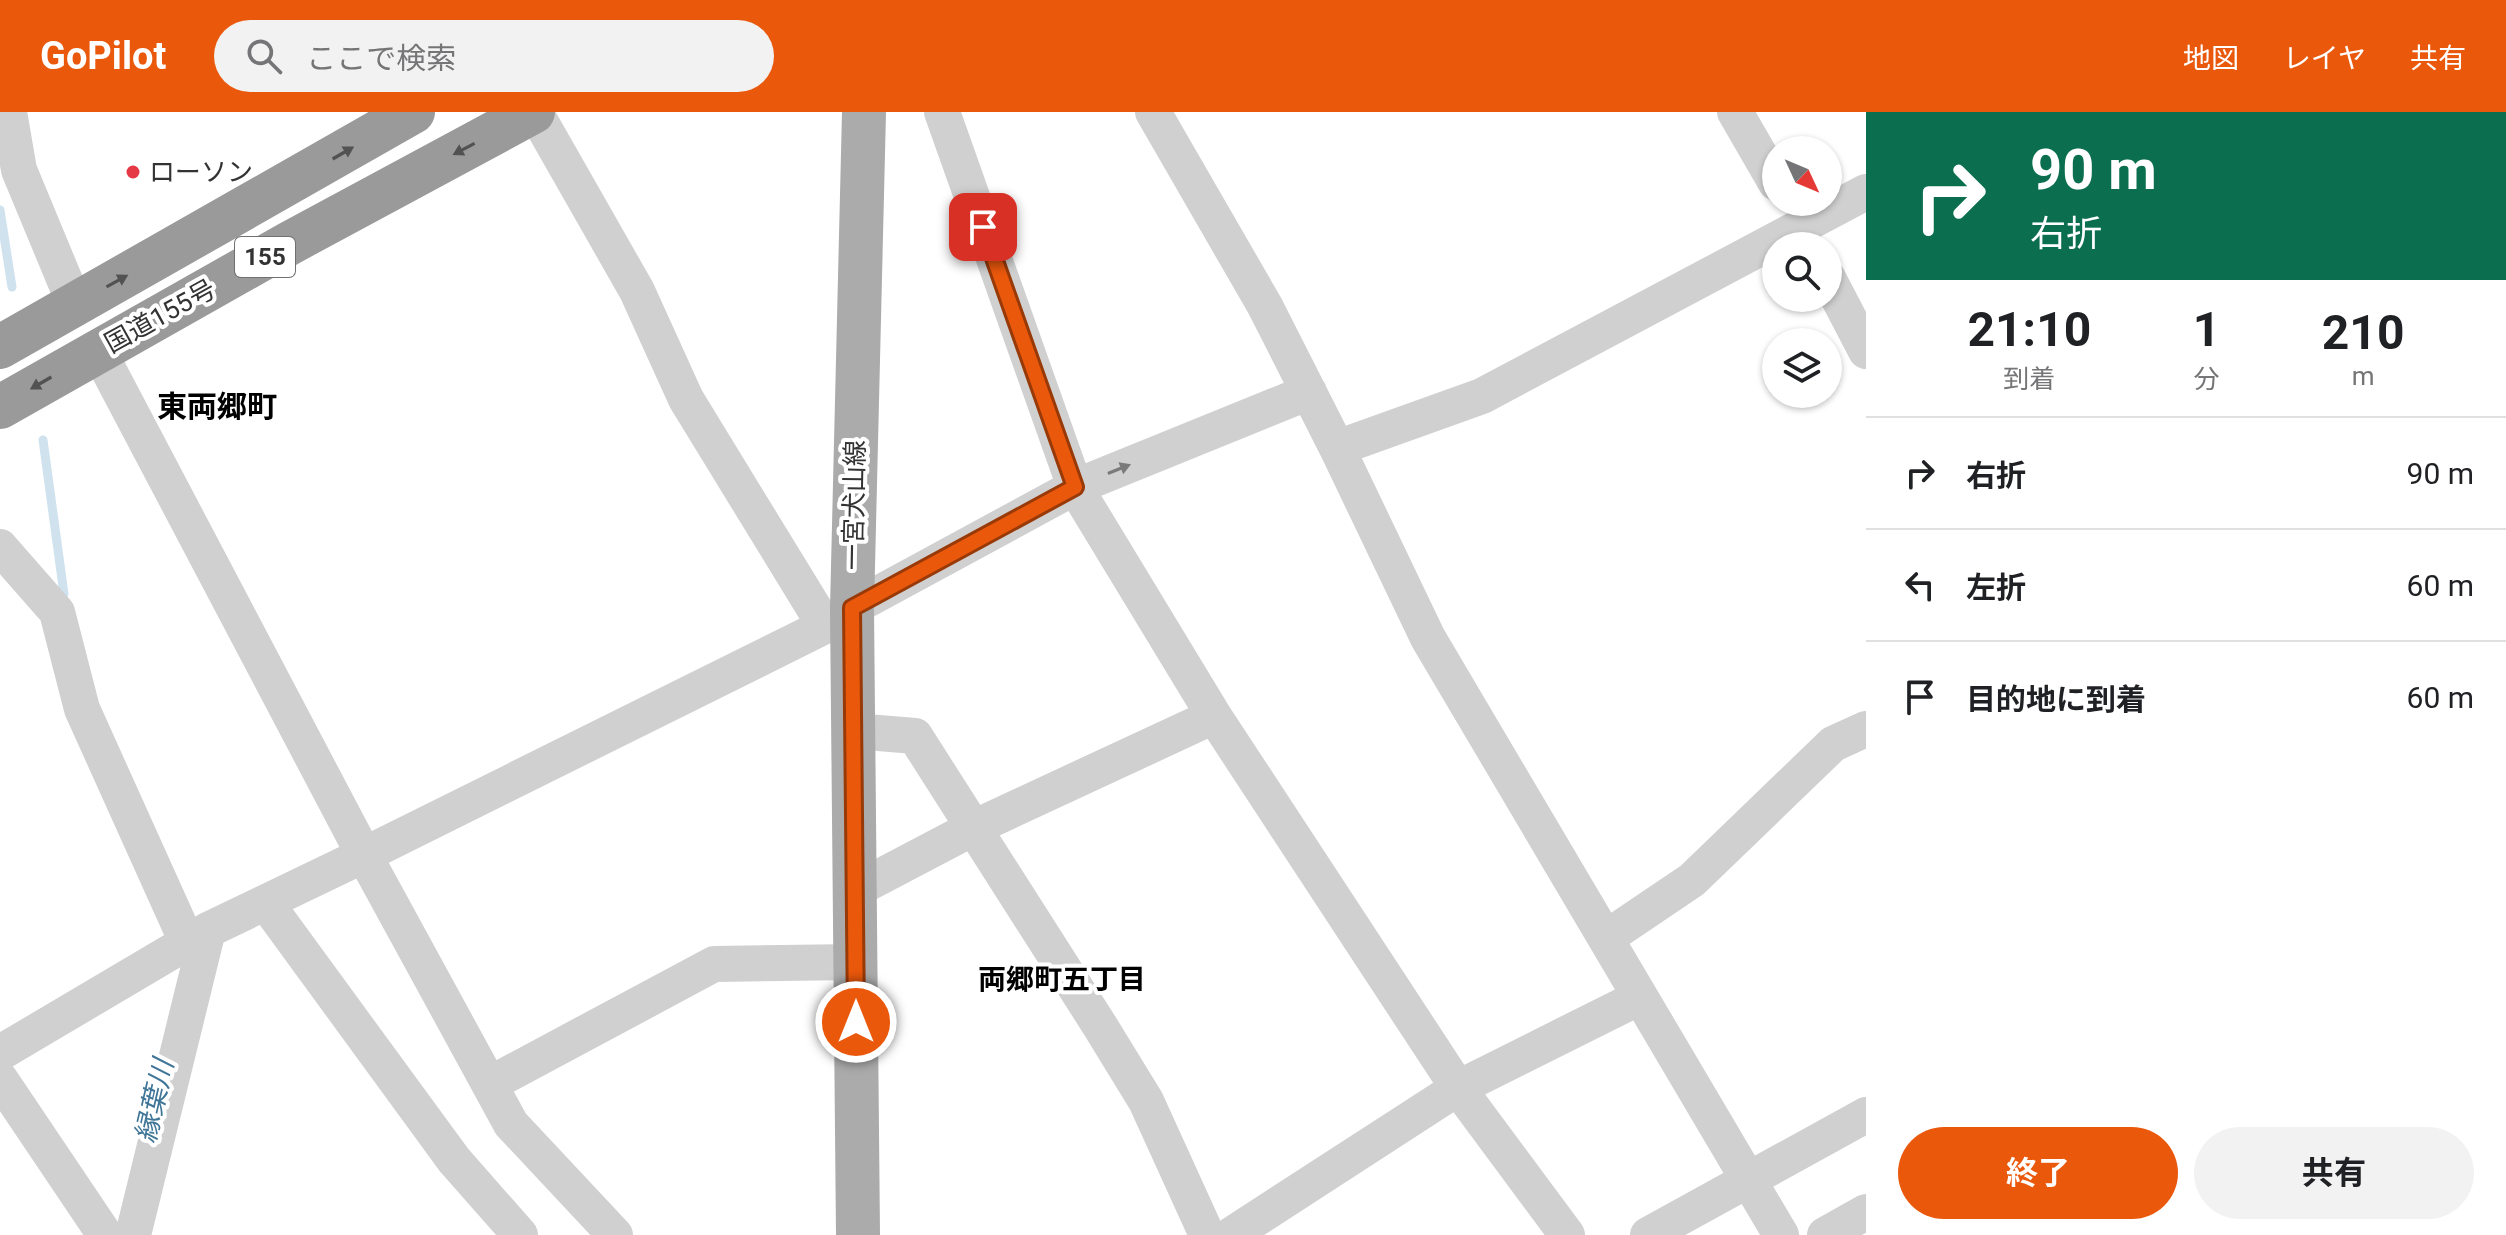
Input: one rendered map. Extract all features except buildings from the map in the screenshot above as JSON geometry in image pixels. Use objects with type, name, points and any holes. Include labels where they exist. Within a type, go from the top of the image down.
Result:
[{"type":"highway","name":"国道155号","points":[[0,347],[413,112]]},
{"type":"highway","name":"国道155号","points":[[0,407],[290,243],[534,112]]},
{"type":"main road","name":"一宮犬山線","points":[[858,1235],[854,731],[838,617],[864,112]]},
{"type":"street","points":[[9,112],[9,178],[75,305]]},
{"type":"street","points":[[534,112],[637,291],[686,399],[838,617]]},
{"type":"street","points":[[942,112],[1075,487],[1214,716],[1458,1088],[1567,1235]]},
{"type":"street","points":[[1153,112],[1265,306],[1428,638],[1781,1235]]},
{"type":"street","points":[[1735,112],[1762,159]]},
{"type":"street","points":[[1337,448],[1482,396],[1866,192]]},
{"type":"street","points":[[1842,305],[1866,351]]},
{"type":"street","points":[[98,350],[364,855],[511,1124],[615,1235]]},
{"type":"street","points":[[0,1053],[197,936],[838,617],[1075,487],[1309,392]]},
{"type":"street","points":[[0,547],[57,612],[82,709],[197,936],[133,1235]]},
{"type":"street","points":[[855,890],[973,828],[1214,716]]},
{"type":"street","points":[[1606,938],[1692,880],[1833,744],[1866,729]]},
{"type":"street","points":[[854,731],[915,736],[1146,1101],[1207,1235]]},
{"type":"street","points":[[266,903],[454,1160],[520,1235]]},
{"type":"street","points":[[490,1084],[714,964],[856,962]]},
{"type":"street","points":[[1231,1235],[1458,1088],[1640,997]]},
{"type":"street","points":[[0,1079],[105,1235]]},
{"type":"street","points":[[1648,1235],[1866,1115]]},
{"type":"street","points":[[1825,1235],[1866,1212]]},
{"type":"waterway","name":"縁葉川","points":[[0,210],[12,287]]},
{"type":"waterway","name":"縁葉川","points":[[43,440],[64,594]]},
{"type":"place","name":"ローソン","points":[[133,172]]},
{"type":"district","name":"東両郷町","points":[[217,407]]},
{"type":"district","name":"両郷町五丁目","points":[[1062,979]]},
{"type":"route","points":[[856,1022],[852,608],[1075,487],[983,227]]}]
